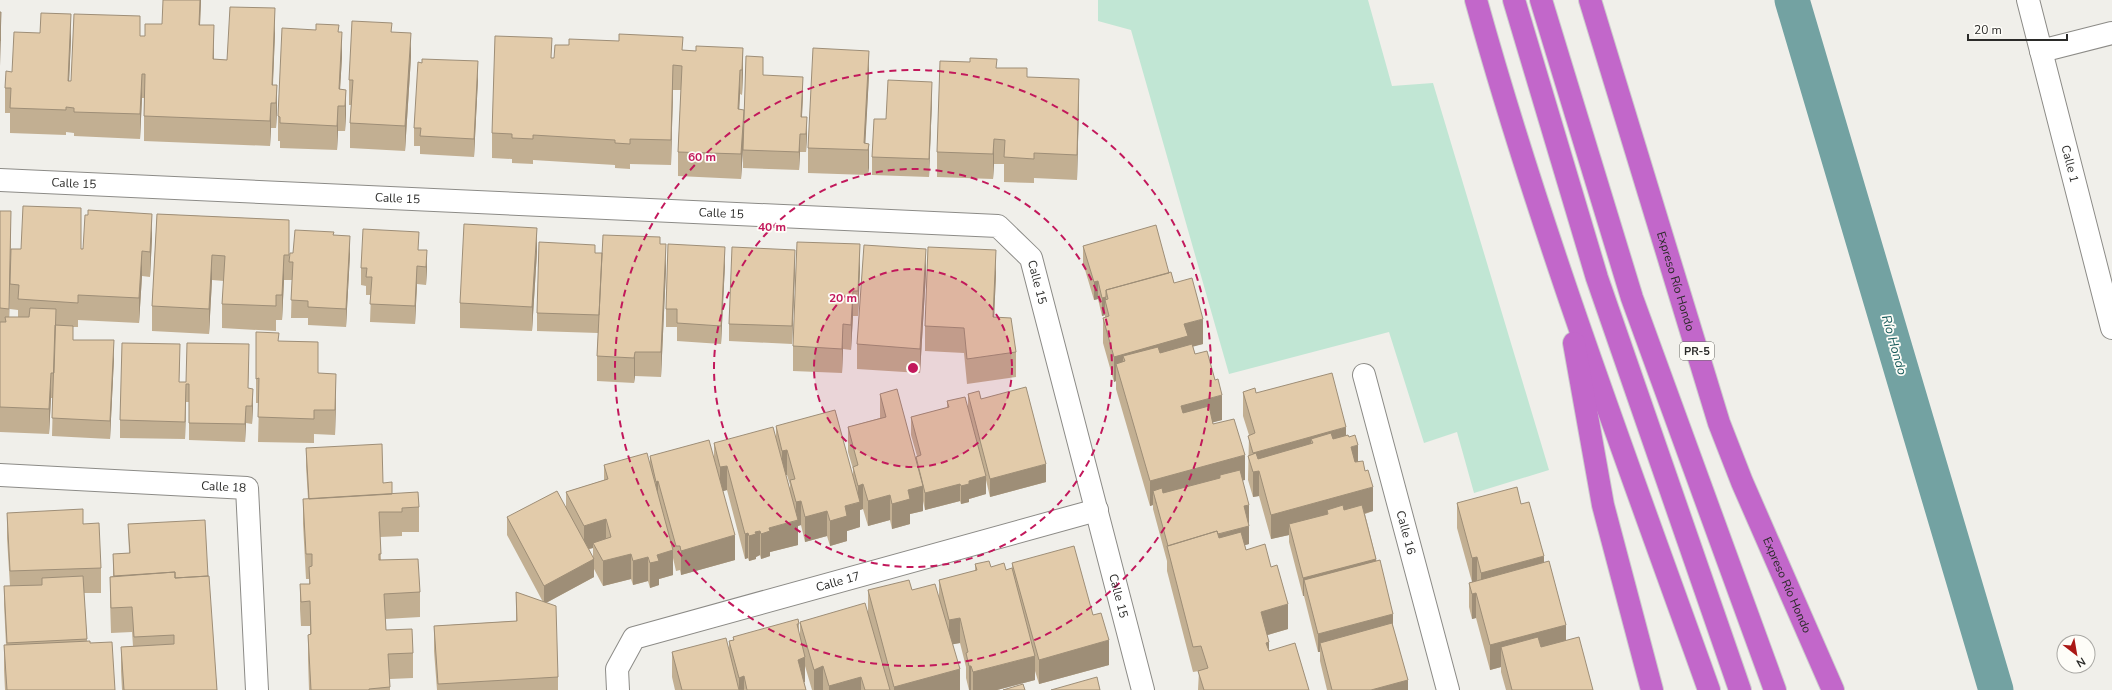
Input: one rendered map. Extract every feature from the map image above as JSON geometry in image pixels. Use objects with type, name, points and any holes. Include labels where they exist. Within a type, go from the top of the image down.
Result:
[{"type":"highway","points":[[1476,0],[1495,69],[1562,279],[1709,690]]},
{"type":"highway","points":[[1514,0],[1597,278],[1740,690]]},
{"type":"highway","points":[[1541,0],[1632,298],[1775,690]]},
{"type":"highway","name":"Expreso Río Hondo","points":[[1590,0],[1719,423],[1742,482],[1834,690]]},
{"type":"highway","points":[[1562,279],[1603,505],[1652,690]]},
{"type":"street","name":"Calle 1","points":[[2028,0],[2112,328]]},
{"type":"street","points":[[2041,51],[2112,33]]},
{"type":"street","name":"Calle 15","points":[[0,180],[998,226],[1031,258],[1143,690]]},
{"type":"street","name":"Calle 16","points":[[1364,375],[1448,690]]},
{"type":"street","name":"Calle 18","points":[[0,475],[247,488],[257,690]]},
{"type":"street","name":"Calle 17","points":[[618,690],[617,669],[634,638],[1097,510]]},
{"type":"green space","points":[[1098,0],[1368,0],[1392,86],[1433,83],[1549,470],[1474,493],[1457,432],[1424,443],[1389,332],[1229,374],[1131,30],[1098,21]]},
{"type":"building","points":[[163,0],[200,0],[199,25],[214,25],[213,59],[227,60],[230,7],[275,8],[272,85],[277,85],[276,103],[271,103],[270,121],[144,116],[145,74],[142,74],[140,114],[74,112],[74,108],[66,107],[66,110],[10,108],[11,88],[5,88],[6,71],[12,72],[14,32],[40,33],[41,13],[71,14],[68,81],[71,81],[74,14],[140,16],[140,36],[145,36],[145,24],[162,24]]},
{"type":"building","points":[[0,12],[1,12],[0,41]]},
{"type":"building","points":[[352,21],[392,23],[391,32],[411,33],[405,126],[350,123],[353,80],[349,80]]},
{"type":"building","points":[[316,24],[339,25],[338,32],[342,32],[339,89],[346,90],[345,106],[338,106],[337,126],[280,123],[280,117],[278,116],[282,28],[316,30]]},
{"type":"building","points":[[619,34],[683,37],[682,50],[696,51],[696,46],[743,48],[738,109],[744,110],[741,154],[678,152],[682,66],[673,65],[671,140],[630,139],[630,144],[615,143],[615,140],[533,135],[533,139],[512,138],[512,134],[492,133],[495,36],[552,38],[551,58],[554,58],[555,45],[569,45],[569,39],[619,41]]},
{"type":"building","points":[[813,48],[869,51],[864,143],[869,144],[868,150],[808,148]]},
{"type":"building","points":[[746,56],[763,57],[763,75],[803,77],[801,117],[807,117],[806,134],[800,134],[799,152],[743,150]]},
{"type":"building","points":[[970,58],[997,59],[996,68],[1027,68],[1027,77],[1079,79],[1077,155],[1034,153],[1034,159],[1004,157],[1005,140],[994,139],[993,154],[937,152],[940,61],[970,62]]},
{"type":"building","points":[[422,59],[478,61],[474,139],[420,136],[421,128],[414,128],[418,62],[422,63]]},
{"type":"building","points":[[888,80],[932,82],[929,159],[872,157],[874,119],[886,119]]},
{"type":"building","points":[[23,206],[81,208],[81,249],[83,249],[85,215],[88,215],[88,210],[152,214],[150,252],[142,251],[139,298],[78,295],[78,303],[18,299],[19,285],[10,284],[11,249],[21,249]]},
{"type":"building","points":[[0,211],[11,211],[9,309],[0,308]]},
{"type":"building","points":[[157,214],[289,220],[289,255],[284,255],[282,295],[276,295],[276,306],[222,304],[225,256],[212,255],[209,309],[152,306]]},
{"type":"building","points":[[464,224],[537,228],[532,307],[460,303]]},
{"type":"building","points":[[1156,225],[1169,273],[1106,290],[1106,297],[1102,298],[1098,281],[1094,282],[1083,246]]},
{"type":"building","points":[[363,229],[419,232],[418,250],[427,250],[426,267],[417,266],[415,306],[370,304],[372,277],[366,277],[367,268],[361,268]]},
{"type":"building","points":[[295,230],[334,232],[333,235],[350,236],[346,309],[308,307],[308,301],[291,300],[293,262],[289,262],[290,253],[293,253]]},
{"type":"building","points":[[603,235],[660,237],[660,244],[666,244],[661,352],[635,352],[634,358],[597,356]]},
{"type":"building","points":[[539,242],[595,245],[595,253],[602,253],[599,315],[537,313]]},
{"type":"building","points":[[797,242],[860,244],[858,291],[853,291],[851,325],[843,324],[842,349],[793,346]]},
{"type":"building","points":[[668,244],[725,247],[721,326],[677,323],[677,309],[666,309]]},
{"type":"building","points":[[864,245],[926,249],[920,349],[857,344]]},
{"type":"building","points":[[732,247],[795,250],[792,326],[729,324]]},
{"type":"building","points":[[928,247],[996,250],[993,317],[1011,318],[1016,352],[967,359],[964,328],[925,326]]},
{"type":"building","points":[[1171,272],[1174,283],[1192,278],[1203,319],[1184,324],[1188,336],[1114,357],[1103,318],[1109,316],[1105,300],[1108,299],[1106,290]]},
{"type":"building","points":[[30,308],[56,309],[54,373],[51,373],[49,409],[0,407],[0,322],[6,322],[5,317],[29,317]]},
{"type":"building","points":[[55,325],[73,326],[73,340],[114,340],[110,421],[52,418]]},
{"type":"building","points":[[256,332],[279,333],[278,341],[318,342],[318,373],[336,374],[335,410],[314,410],[314,419],[258,417],[259,378],[256,379]]},
{"type":"building","points":[[122,343],[180,344],[179,382],[186,382],[187,343],[249,344],[248,388],[253,389],[252,406],[246,406],[245,424],[189,423],[189,384],[186,384],[185,422],[120,420]]},
{"type":"building","points":[[1192,344],[1195,354],[1207,351],[1215,380],[1218,379],[1222,395],[1181,406],[1183,413],[1209,406],[1213,424],[1234,419],[1245,455],[1150,481],[1116,364],[1125,361],[1123,356],[1158,347],[1160,353]]},
{"type":"building","points":[[1332,373],[1346,427],[1253,453],[1248,436],[1255,433],[1243,392],[1255,388],[1256,393]]},
{"type":"building","points":[[1026,387],[1046,464],[990,479],[968,394],[979,391],[981,399]]},
{"type":"building","points":[[897,389],[923,486],[908,490],[910,499],[892,504],[890,495],[868,501],[863,484],[858,486],[853,467],[858,465],[848,427],[886,417],[880,394]]},
{"type":"building","points":[[965,397],[986,476],[969,481],[969,484],[961,486],[960,484],[925,493],[916,457],[921,455],[911,417],[949,407],[947,401]]},
{"type":"building","points":[[835,410],[860,502],[845,506],[847,516],[830,521],[827,511],[805,517],[801,501],[796,502],[790,480],[795,479],[787,450],[782,451],[776,426]]},
{"type":"building","points":[[773,427],[798,520],[769,528],[770,531],[761,534],[760,531],[755,532],[756,534],[749,536],[748,533],[745,534],[727,466],[720,467],[714,443]]},
{"type":"building","points":[[1331,433],[1333,439],[1348,435],[1349,437],[1355,435],[1358,445],[1351,447],[1355,462],[1363,461],[1365,471],[1368,470],[1373,487],[1271,515],[1259,471],[1253,472],[1248,456],[1256,453],[1258,459],[1313,443],[1311,439]]},
{"type":"building","points":[[709,440],[735,535],[681,551],[680,546],[676,546],[658,481],[656,482],[650,456]]},
{"type":"building","points":[[382,444],[383,483],[392,482],[392,494],[309,499],[306,448]]},
{"type":"building","points":[[647,453],[673,550],[657,555],[659,561],[650,563],[648,557],[633,561],[631,554],[603,561],[593,543],[611,537],[606,519],[584,526],[566,492],[608,479],[604,465]]},
{"type":"building","points":[[1240,470],[1249,505],[1244,506],[1249,526],[1218,534],[1217,531],[1168,546],[1153,491],[1162,488],[1163,493],[1220,478],[1220,475]]},
{"type":"building","points":[[1517,487],[1521,504],[1529,502],[1544,556],[1481,573],[1477,557],[1472,558],[1457,503]]},
{"type":"building","points":[[557,491],[594,559],[544,586],[507,517]]},
{"type":"building","points":[[418,492],[419,507],[402,508],[402,512],[379,512],[381,554],[379,554],[379,560],[418,559],[420,592],[384,594],[386,630],[412,629],[413,653],[388,654],[390,687],[369,690],[311,690],[308,635],[311,634],[310,601],[301,602],[300,584],[310,584],[309,567],[312,566],[312,554],[306,554],[303,499]]},
{"type":"building","points":[[1343,505],[1344,510],[1362,505],[1376,559],[1303,578],[1289,524],[1328,514],[1327,510]]},
{"type":"building","points":[[83,509],[83,524],[99,523],[101,568],[10,571],[7,513]]},
{"type":"building","points":[[205,520],[208,576],[175,578],[175,572],[114,576],[113,554],[130,553],[128,524]]},
{"type":"building","points":[[1217,531],[1219,538],[1241,532],[1246,550],[1265,544],[1271,567],[1277,565],[1288,604],[1261,612],[1269,642],[1266,643],[1269,651],[1295,643],[1309,690],[1204,690],[1198,671],[1208,668],[1201,646],[1193,647],[1167,546]]},
{"type":"building","points":[[1074,546],[1093,615],[1101,613],[1109,640],[1039,660],[1012,563]]},
{"type":"building","points":[[1380,560],[1393,614],[1318,634],[1304,580]]},
{"type":"building","points":[[989,561],[991,567],[1004,563],[1006,570],[1012,568],[1035,656],[973,672],[971,666],[969,666],[966,653],[968,652],[960,618],[949,620],[939,580],[977,570],[975,564]]},
{"type":"building","points":[[1549,561],[1566,625],[1490,645],[1476,593],[1472,594],[1469,583]]},
{"type":"building","points":[[175,572],[175,578],[209,576],[217,690],[124,690],[121,647],[174,644],[174,635],[134,637],[132,607],[111,608],[110,577]]},
{"type":"building","points":[[83,576],[87,639],[7,643],[4,586],[42,585],[42,578]]},
{"type":"building","points":[[909,580],[912,590],[935,584],[960,669],[894,687],[868,590]]},
{"type":"building","points":[[516,592],[556,606],[558,677],[438,684],[434,626],[517,621]]},
{"type":"building","points":[[865,603],[890,690],[865,690],[861,677],[829,686],[823,666],[814,670],[800,622]]},
{"type":"building","points":[[798,619],[799,624],[797,624],[805,657],[798,660],[806,690],[747,690],[744,676],[739,678],[729,641],[734,640],[733,637]]},
{"type":"building","points":[[1392,623],[1408,680],[1371,690],[1332,690],[1320,643]]},
{"type":"building","points":[[1538,637],[1541,647],[1579,637],[1593,690],[1512,690],[1501,647]]},
{"type":"building","points":[[726,638],[739,690],[682,690],[672,652]]},
{"type":"building","points":[[90,641],[90,643],[112,642],[115,690],[7,690],[4,645]]},
{"type":"building","points":[[1097,677],[1100,690],[1051,690]]},
{"type":"building","points":[[1023,684],[1025,690],[1003,690]]},
{"type":"waterway","name":"Río Hondo","points":[[1792,0],[1996,690]]}]
